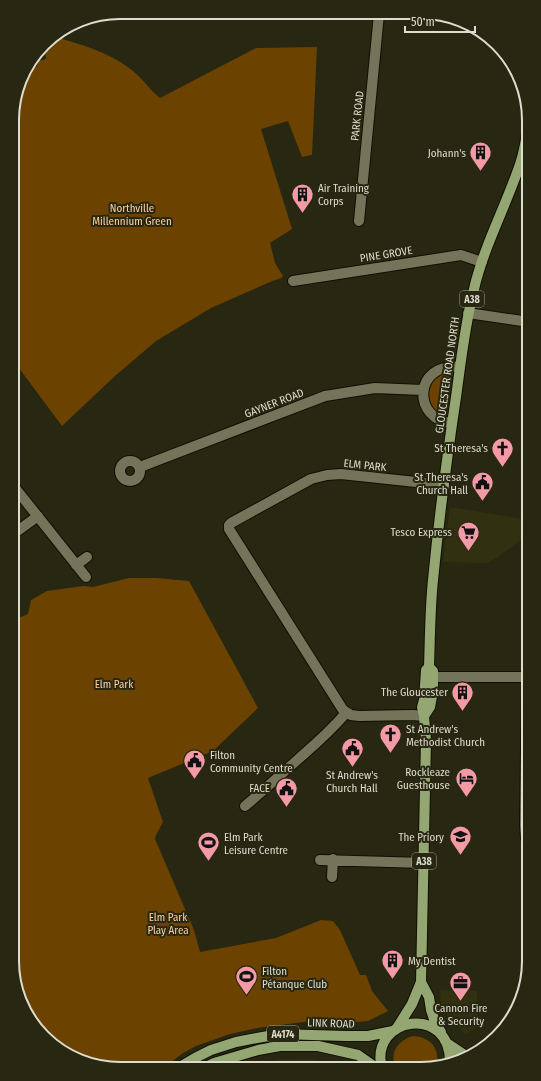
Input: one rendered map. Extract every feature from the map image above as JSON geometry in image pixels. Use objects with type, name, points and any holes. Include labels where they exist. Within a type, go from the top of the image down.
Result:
[{"type":"main road","name":"GLOUCESTER ROAD NORTH","points":[[380,1062],[381,1050],[386,1039],[395,1030],[412,1004],[421,982],[426,740],[422,707],[424,700],[426,670],[431,672],[433,580],[452,423],[468,313],[482,262],[522,172]]},
{"type":"main road","name":"GLOUCESTER ROAD NORTH","points":[[421,982],[429,997],[435,1022],[445,1040]]},
{"type":"main road","name":"LINK ROAD","points":[[188,1062],[211,1050],[236,1042],[280,1034],[368,1036],[395,1030],[406,1024],[416,1023],[435,1029],[445,1040],[463,1053]]},
{"type":"main road","points":[[445,1040],[450,1058]]},
{"type":"main road","name":"A4174","points":[[217,1062],[258,1050],[280,1046],[318,1046],[358,1055],[368,1062]]},
{"type":"street","name":"PARK ROAD","points":[[359,221],[379,19]]},
{"type":"street","name":"PINE GROVE","points":[[293,281],[461,255],[482,262]]},
{"type":"street","points":[[468,313],[522,321]]},
{"type":"street","points":[[452,423],[441,421],[432,416],[424,400],[423,390],[426,381],[432,373],[447,366],[460,366]]},
{"type":"street","name":"GAYNER ROAD","points":[[140,467],[326,396],[375,388],[423,390]]},
{"type":"street","name":"ELM PARK","points":[[346,713],[334,697],[233,536],[229,529],[229,525],[312,480],[327,475],[341,474],[444,485]]},
{"type":"street","points":[[19,493],[86,577]]},
{"type":"street","points":[[19,529],[38,516]]},
{"type":"street","points":[[76,565],[87,557]]},
{"type":"street","points":[[431,672],[522,677]]},
{"type":"street","points":[[245,806],[272,784],[338,723],[346,713],[358,716],[424,716]]},
{"type":"street","points":[[320,860],[333,859],[424,863]]},
{"type":"street","points":[[332,878],[333,859]]},
{"type":"shaded area","points":[[450,507],[522,519],[522,538],[498,557],[487,563],[443,562]]},
{"type":"shaded area","points":[[440,990],[477,991],[477,1027],[465,1034],[441,1007]]},
{"type":"shaded area","points":[[310,1059],[320,1062],[272,1062],[279,1060]]},
{"type":"green space","name":"Northville Millennium Green","points":[[60,39],[84,46],[114,58],[132,70],[160,98],[256,48],[317,47],[312,155],[302,157],[288,121],[261,129],[292,229],[270,243],[275,263],[283,276],[211,308],[156,341],[115,376],[62,426],[19,368],[19,113],[22,94],[32,69],[34,66],[36,67],[39,61],[46,59],[45,52]]},
{"type":"green space","points":[[450,370],[443,417],[434,410],[427,395],[432,378]]},
{"type":"green space","name":"Elm Park","points":[[129,578],[157,578],[189,581],[258,708],[213,751],[148,778],[163,822],[155,839],[194,930],[200,952],[276,938],[321,920],[333,921],[340,930],[360,975],[366,975],[372,991],[388,1011],[368,1021],[356,1022],[327,1019],[257,1028],[230,1034],[196,1046],[171,1062],[120,1062],[87,1057],[75,1052],[53,1037],[36,1017],[24,994],[19,961],[19,617],[28,614],[31,600],[47,591],[83,586],[93,587]]},
{"type":"green space","points":[[413,1036],[419,1037],[430,1042],[436,1050],[437,1061],[394,1062],[393,1058],[396,1048],[407,1038]]},
{"type":"place","name":"Johann's","points":[[481,172]]},
{"type":"place","name":"Air Training Corps","points":[[303,214]]},
{"type":"place","name":"St Theresa's","points":[[503,468]]},
{"type":"place","name":"St Theresa's Church Hall","points":[[483,502]]},
{"type":"place","name":"Tesco Express","points":[[468,552]]},
{"type":"place","name":"The Gloucester","points":[[463,712]]},
{"type":"place","name":"St Andrew's Methodist Church","points":[[390,754]]},
{"type":"place","name":"St Andrew's Church Hall","points":[[352,768]]},
{"type":"place","name":"Filton Community Centre","points":[[195,780]]},
{"type":"place","name":"Rockleaze Guesthouse","points":[[466,798]]},
{"type":"place","name":"FACE","points":[[286,808]]},
{"type":"place","name":"The Priory","points":[[460,856]]},
{"type":"place","name":"Elm Park Leisure Centre","points":[[208,862]]},
{"type":"place","name":"My Dentist","points":[[392,980]]},
{"type":"place","name":"Filton Pétanque Club","points":[[246,996]]},
{"type":"place","name":"Cannon Fire & Security","points":[[461,1002]]},
{"type":"park label","name":"Elm Park Play Area","points":[[168,923]]}]
